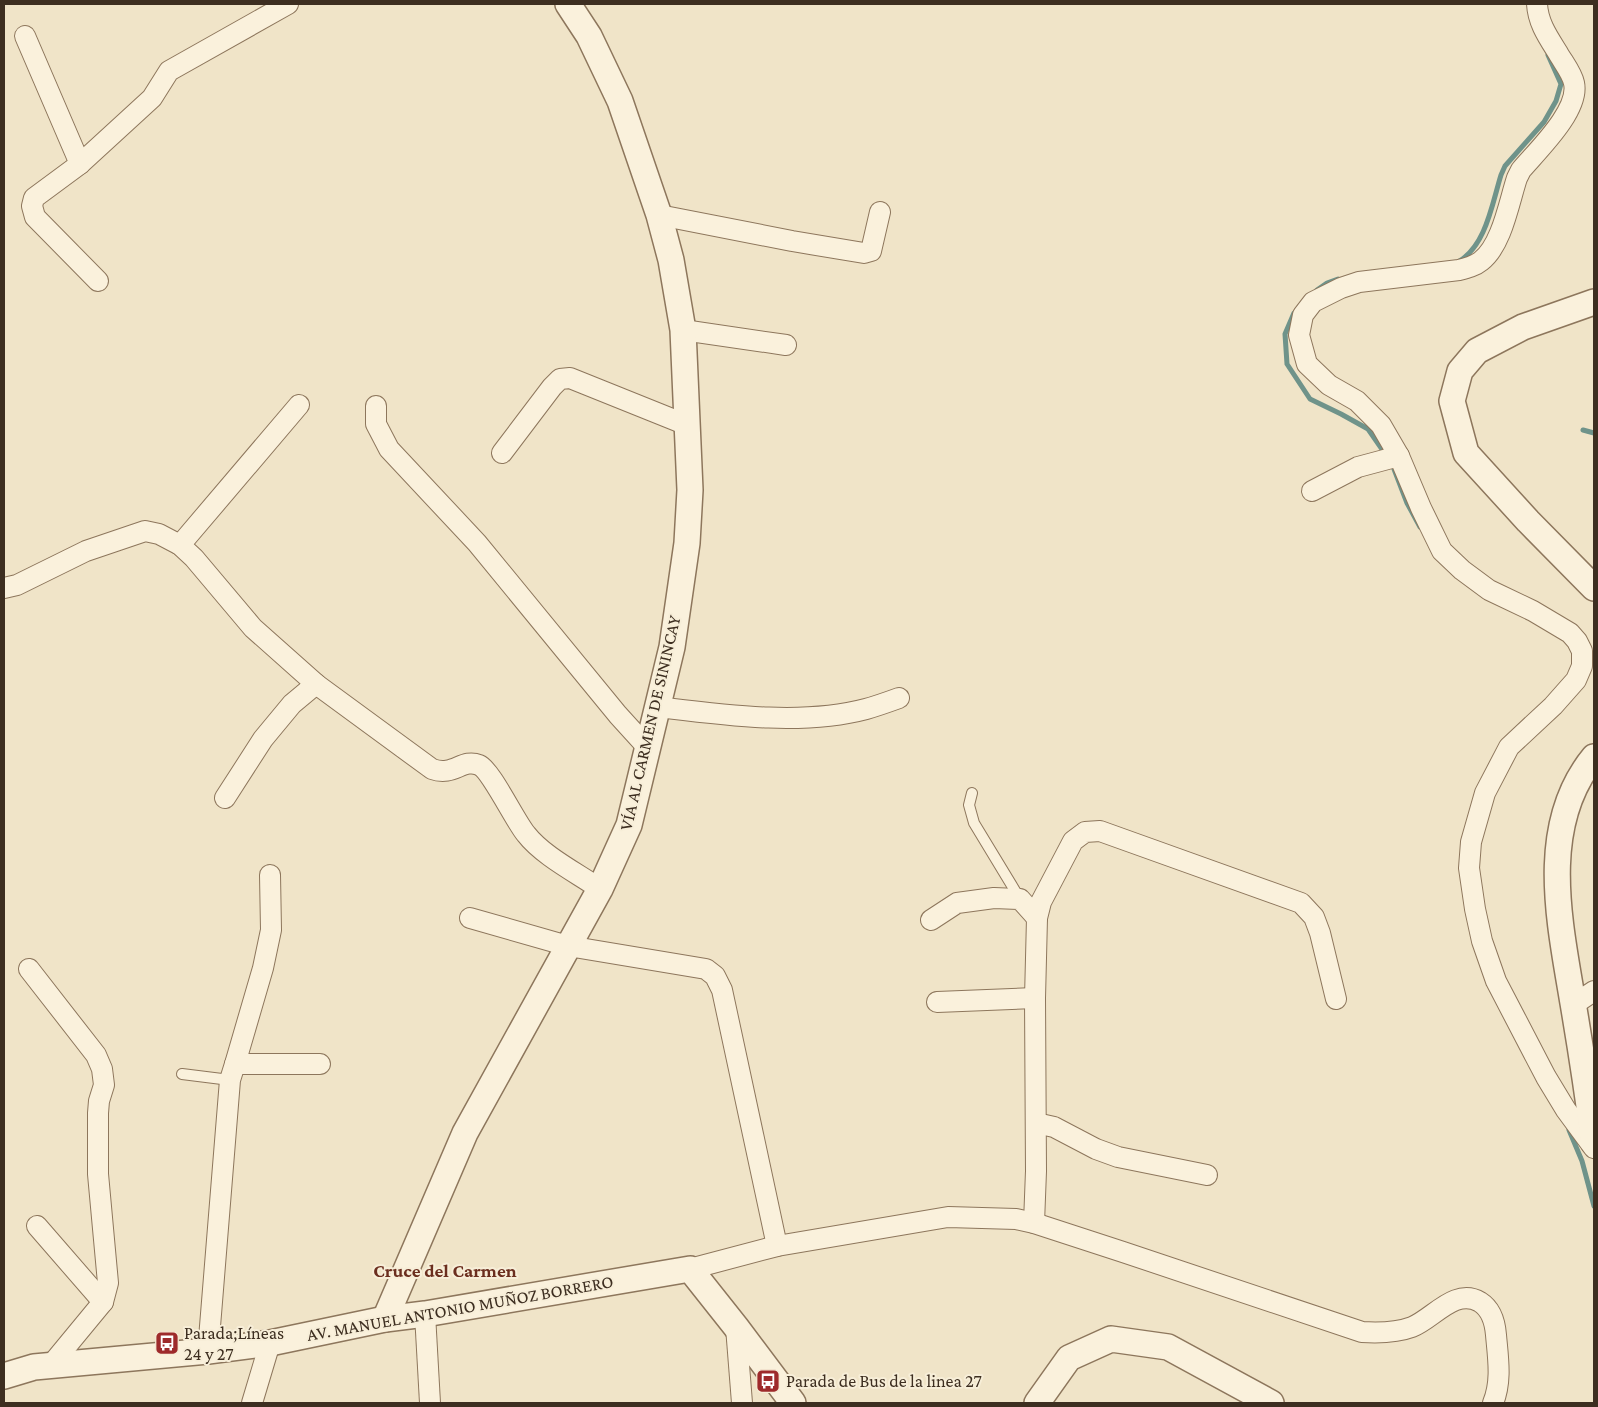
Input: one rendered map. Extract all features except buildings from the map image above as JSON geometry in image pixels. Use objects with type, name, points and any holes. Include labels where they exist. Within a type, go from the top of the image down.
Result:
[{"type":"street","points":[[98,281],[35,217],[32,206],[34,198],[80,164],[152,98],[169,70],[288,4]]},
{"type":"street","name":"VÍA AL CARMEN DE SININCAY","points":[[385,1319],[465,1133],[600,889],[629,825],[672,647],[687,543],[690,490],[683,330],[670,260],[659,214],[620,101],[589,36],[568,4]]},
{"type":"street","points":[[1537,4],[1544,32],[1575,84],[1573,104],[1560,125],[1517,178],[1498,238],[1490,251],[1482,261],[1470,268],[1359,282],[1341,288],[1313,302],[1303,315],[1299,335],[1308,364],[1329,385],[1357,401],[1382,426],[1399,456],[1442,551],[1462,570],[1489,590],[1533,611],[1570,632],[1582,651],[1582,666],[1576,680],[1553,706],[1509,747],[1485,793],[1470,842],[1469,868],[1482,941],[1496,981],[1546,1078],[1566,1110],[1594,1148]]},
{"type":"street","points":[[25,36],[80,164]]},
{"type":"street","points":[[659,214],[864,254],[871,251],[880,212]]},
{"type":"street","points":[[1594,302],[1523,327],[1477,351],[1460,370],[1452,401],[1466,453],[1528,521],[1594,588]]},
{"type":"street","points":[[683,330],[786,345]]},
{"type":"street","points":[[502,452],[560,379],[570,378],[687,425]]},
{"type":"street","points":[[180,545],[299,405]]},
{"type":"street","points":[[376,406],[376,424],[390,449],[477,543],[618,715],[648,748]]},
{"type":"street","points":[[1312,491],[1358,467],[1399,456]]},
{"type":"street","points":[[4,588],[17,585],[86,551],[145,531],[159,534],[180,545],[206,571],[253,628],[316,684],[432,769],[441,772],[470,762],[481,765],[526,835],[542,851],[600,889]]},
{"type":"street","points":[[225,798],[262,739],[292,704],[316,684]]},
{"type":"street","points":[[658,707],[772,718],[821,716],[865,709],[899,698]]},
{"type":"street","points":[[1594,757],[1587,766],[1565,808],[1557,863],[1560,922],[1594,1143]]},
{"type":"street","points":[[1034,1223],[1036,1123],[1034,998],[1037,918],[1041,902],[1073,841],[1085,832],[1100,831],[1301,904],[1314,917],[1320,933],[1336,999]]},
{"type":"street","points":[[208,1351],[232,1072],[263,968],[271,930],[270,875]]},
{"type":"street","points":[[931,920],[957,904],[994,898],[1020,898],[1037,918]]},
{"type":"street","points":[[470,918],[568,946],[706,970],[715,976],[722,990],[777,1246]]},
{"type":"street","points":[[30,969],[96,1055],[102,1069],[104,1085],[99,1107],[98,1174],[108,1284],[103,1302],[51,1365]]},
{"type":"street","points":[[1573,1005],[1594,991]]},
{"type":"street","points":[[937,1002],[1034,998]]},
{"type":"street","points":[[232,1072],[320,1064]]},
{"type":"street","points":[[1036,1123],[1054,1127],[1096,1149],[1118,1157],[1207,1175]]},
{"type":"street","points":[[793,1403],[690,1269],[777,1246],[948,1217],[1016,1220],[1034,1223],[1362,1332],[1385,1333],[1412,1327],[1452,1301],[1473,1298],[1488,1307],[1495,1327],[1499,1372],[1493,1403]]},
{"type":"street","points":[[37,1226],[103,1302]]},
{"type":"street","name":"AV. MANUEL ANTONIO MUÑOZ BORRERO","points":[[4,1376],[34,1367],[208,1351],[270,1343],[385,1319],[425,1314],[690,1269]]},
{"type":"street","points":[[425,1314],[430,1403]]},
{"type":"street","points":[[736,1327],[742,1403]]},
{"type":"street","points":[[1037,1403],[1069,1358],[1111,1339],[1168,1347],[1271,1403]]},
{"type":"street","points":[[252,1403],[270,1343]]},
{"type":"lane","points":[[972,793],[969,805],[974,823],[985,844],[1020,898]]},
{"type":"lane","points":[[182,1074],[232,1072]]},
{"type":"waterway","points":[[1458,262],[1468,255],[1482,235],[1505,166],[1544,122],[1556,101],[1561,84],[1548,55]]},
{"type":"waterway","points":[[1317,290],[1327,283],[1338,279]]},
{"type":"waterway","points":[[1294,313],[1285,334],[1287,364],[1310,399],[1368,429],[1386,455]]},
{"type":"waterway","points":[[1583,430],[1594,433]]},
{"type":"waterway","points":[[1394,469],[1407,503],[1420,527]]},
{"type":"waterway","points":[[1569,1130],[1582,1161],[1594,1206]]},
{"type":"place","name":"Parada;Líneas 24 y 27","points":[[167,1343]]},
{"type":"place","name":"Parada de Bus de la linea 27","points":[[768,1381]]},
{"type":"district","name":"Cruce del Carmen","points":[[445,1270]]}]
